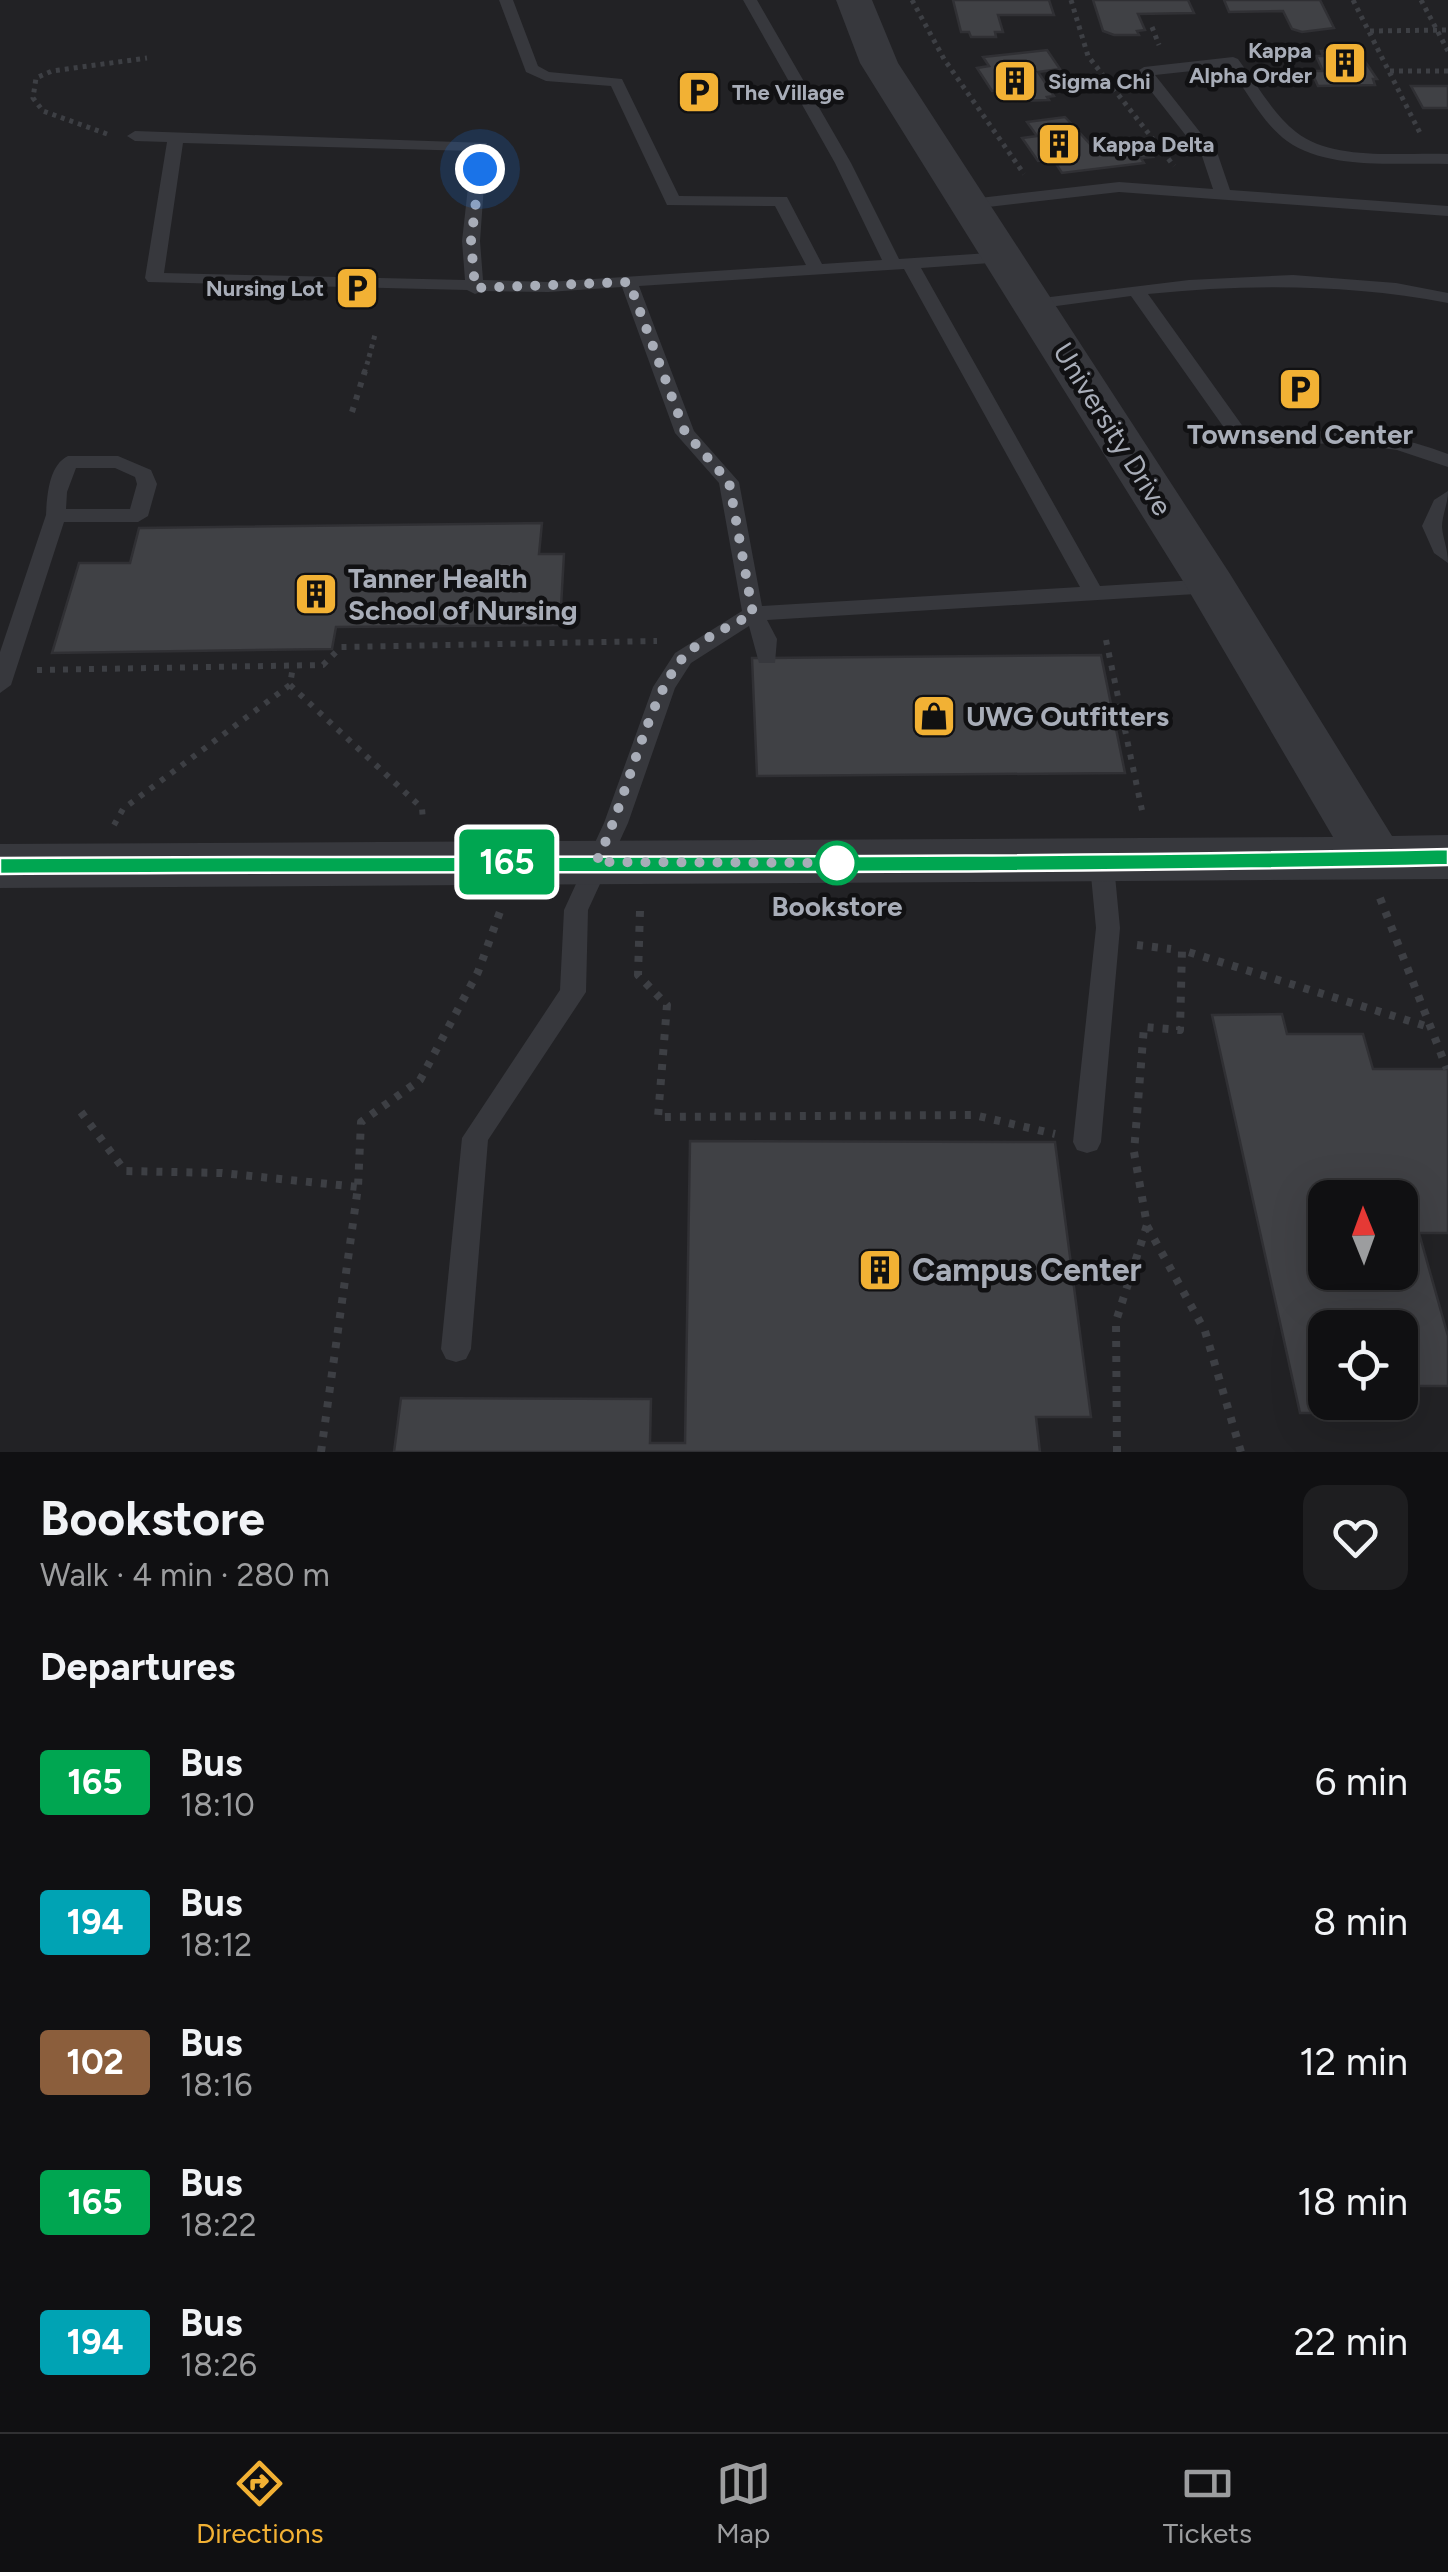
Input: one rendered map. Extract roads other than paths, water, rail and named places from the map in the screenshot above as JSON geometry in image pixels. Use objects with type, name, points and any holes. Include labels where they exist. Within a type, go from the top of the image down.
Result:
[{"type":"street","name":"University Drive","points":[[854,0],[879,62],[1212,586],[1370,878]]},
{"type":"street","points":[[0,866],[596,862],[1102,865],[1370,878],[1448,857]]},
{"type":"lane","points":[[506,0],[530,69],[546,76],[617,82],[672,200],[781,201],[817,270]]},
{"type":"lane","points":[[750,0],[1094,594]]},
{"type":"lane","points":[[1222,192],[1210,154],[1144,72],[1233,62],[1289,134],[1303,144],[1326,150],[1448,159]]},
{"type":"lane","points":[[134,136],[481,146],[471,241],[475,288]]},
{"type":"lane","points":[[176,138],[154,278],[475,288],[629,282],[1004,256]]},
{"type":"lane","points":[[971,204],[1119,187],[1448,211]]},
{"type":"lane","points":[[1034,304],[1188,282],[1284,278],[1408,289],[1448,298]]},
{"type":"lane","points":[[629,282],[685,432],[729,482],[753,614],[766,639],[767,658]]},
{"type":"lane","points":[[1136,290],[1244,442],[1287,436],[1352,438],[1422,449],[1448,461]]},
{"type":"lane","points":[[0,685],[56,516],[58,492],[68,462],[118,462],[144,474],[146,484],[138,516],[56,516]]},
{"type":"lane","points":[[1448,497],[1431,518],[1431,532],[1448,556]]},
{"type":"lane","points":[[456,1350],[476,1138],[573,992],[576,910],[616,823],[664,687],[683,658],[753,614],[1212,586]]},
{"type":"lane","points":[[1088,1142],[1108,928],[1102,865]]},
{"type":"place","name":"Kappa Alpha Order","points":[[1345,63]]},
{"type":"place","name":"Sigma Chi","points":[[1015,81]]},
{"type":"place","name":"The Village","points":[[699,92]]},
{"type":"place","name":"Kappa Delta","points":[[1059,144]]},
{"type":"place","name":"Nursing Lot","points":[[357,288]]},
{"type":"place","name":"Townsend Center","points":[[1300,389]]},
{"type":"place","name":"Tanner Health School of Nursing","points":[[316,594]]},
{"type":"place","name":"UWG Outfitters","points":[[934,716]]},
{"type":"place","name":"Bookstore","points":[[837,863]]},
{"type":"place","name":"Campus Center","points":[[880,1270]]}]
